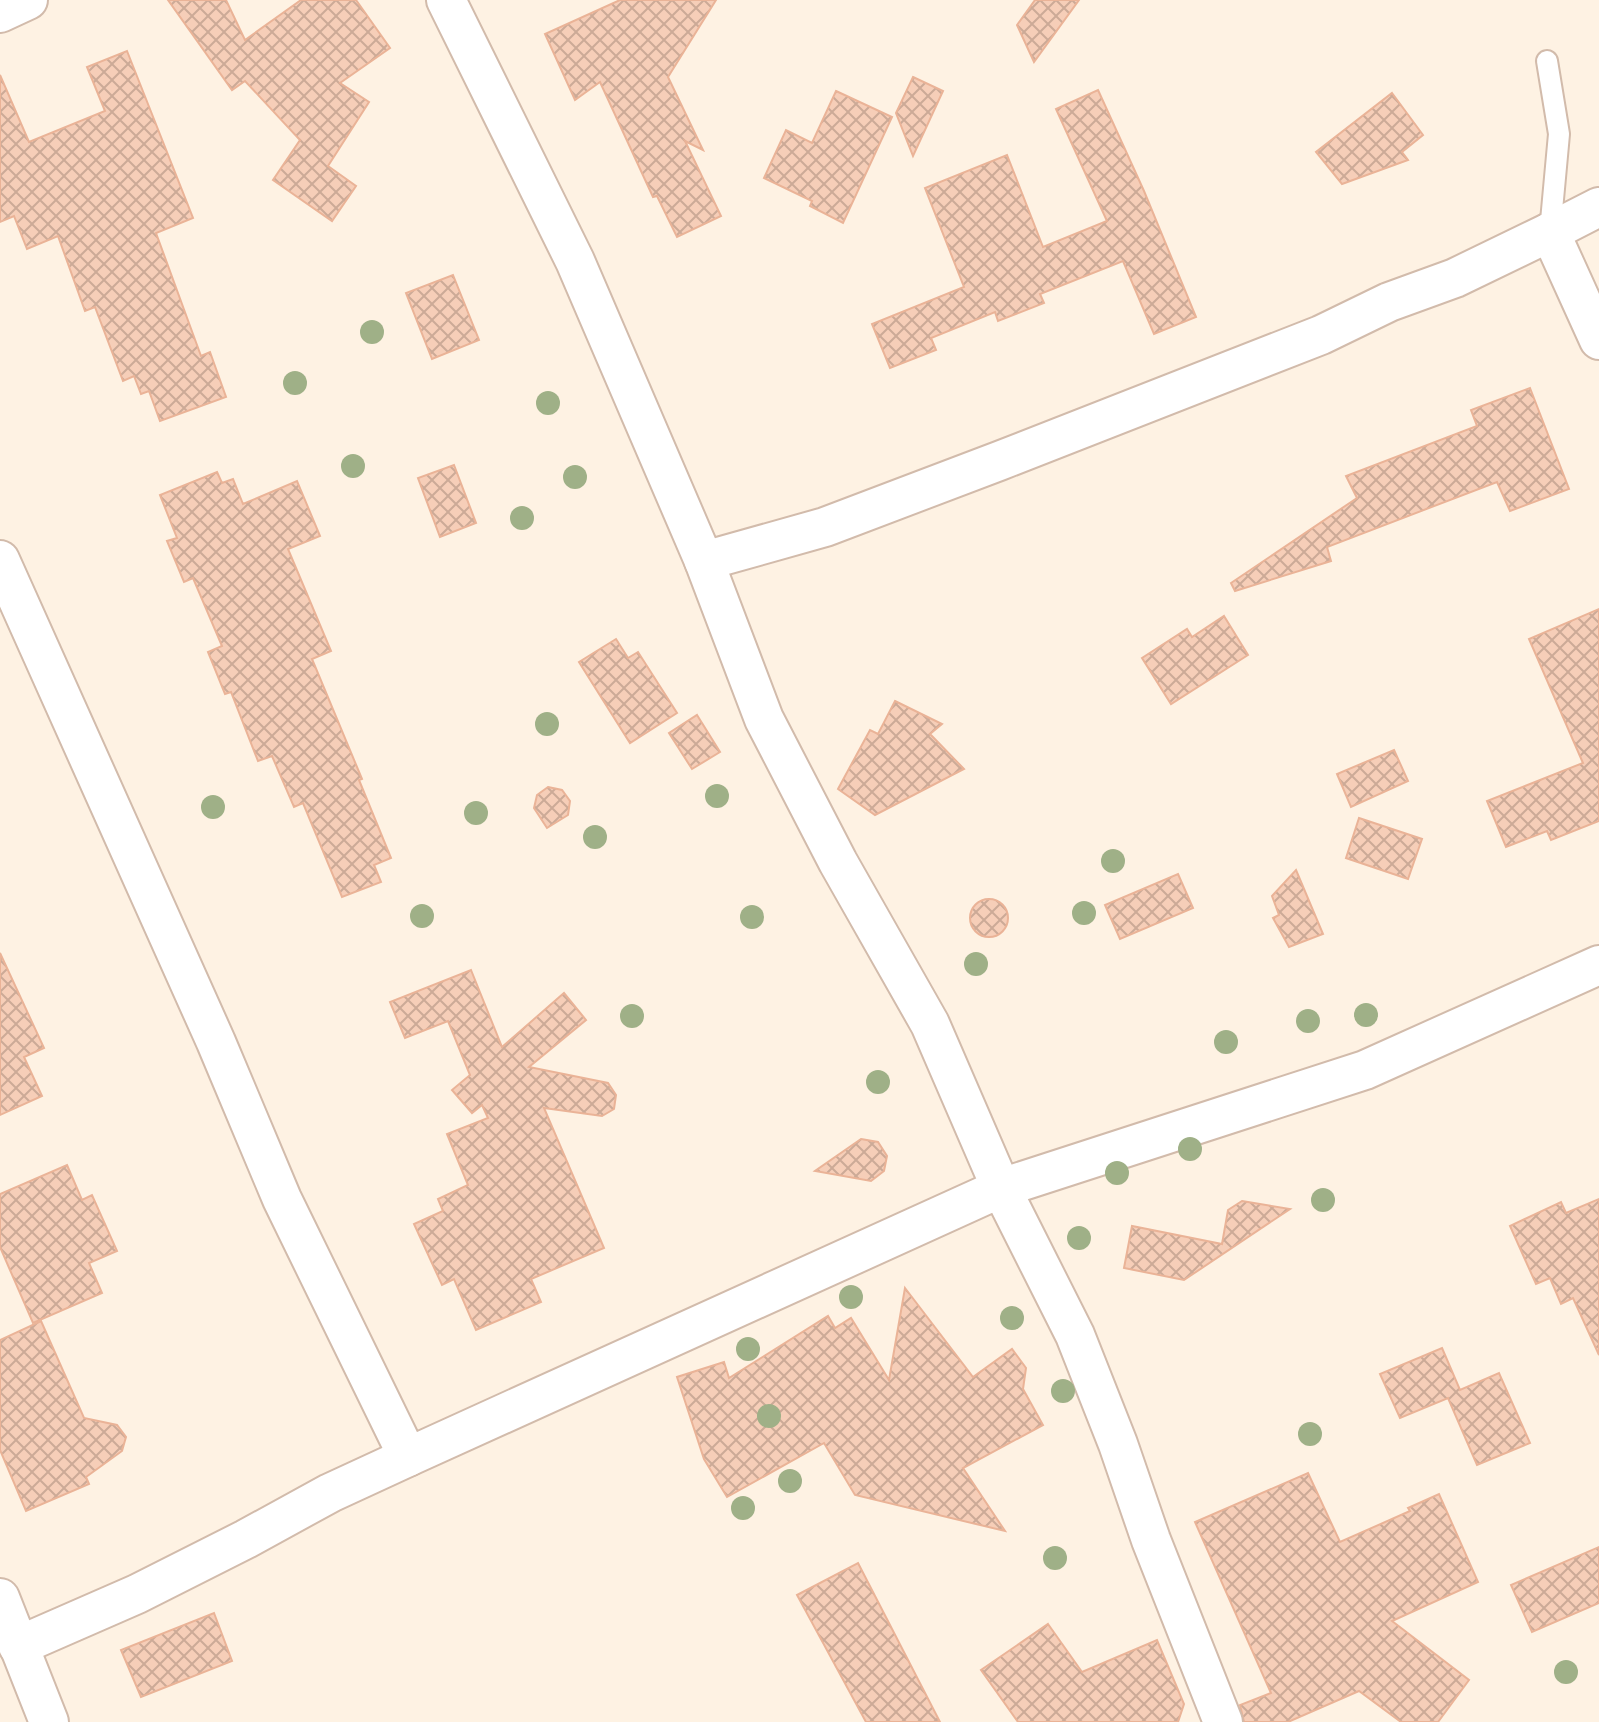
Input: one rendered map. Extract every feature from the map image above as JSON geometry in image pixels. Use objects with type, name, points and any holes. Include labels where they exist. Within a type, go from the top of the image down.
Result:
[{"type":"street","points":[[0,13],[28,0]]},
{"type":"street","points":[[446,0],[467,37],[575,261],[704,561],[764,719],[838,862],[930,1024],[1001,1188],[1075,1335],[1223,1722]]},
{"type":"street","points":[[704,561],[825,527],[1321,335],[1389,302],[1455,278],[1599,207]]},
{"type":"street","points":[[1550,232],[1599,340]]},
{"type":"street","points":[[0,560],[216,1042],[282,1199],[408,1457]]},
{"type":"street","points":[[18,1646],[137,1594],[330,1493],[1001,1188],[1365,1070],[1599,965]]},
{"type":"street","points":[[0,1598],[49,1722]]},
{"type":"lane","points":[[1547,61],[1559,134],[1550,232]]},
{"type":"building","points":[[168,0],[226,0],[245,40],[301,0],[356,0],[390,48],[340,83],[369,102],[328,166],[356,186],[332,221],[273,180],[300,140],[245,81],[232,90]]},
{"type":"building","points":[[620,0],[716,0],[668,77],[703,150],[685,141],[721,216],[677,237],[657,196],[653,197],[600,82],[575,100],[545,34]]},
{"type":"building","points":[[1035,0],[1079,0],[1034,62],[1017,25]]},
{"type":"building","points":[[127,51],[193,218],[156,233],[201,356],[210,352],[226,397],[160,421],[149,391],[141,394],[134,376],[123,381],[95,307],[85,311],[58,236],[27,249],[14,216],[0,222],[0,75],[29,142],[105,111],[87,67]]},
{"type":"building","points":[[913,77],[943,91],[913,156],[896,113]]},
{"type":"building","points":[[1098,90],[1196,317],[1154,334],[1123,261],[1040,294],[1044,303],[998,321],[995,312],[931,338],[936,350],[890,368],[872,324],[964,287],[925,188],[1007,155],[1043,247],[1107,221],[1056,109]]},
{"type":"building","points":[[836,91],[892,117],[843,223],[810,206],[812,201],[764,178],[786,130],[812,143]]},
{"type":"building","points":[[1392,93],[1423,135],[1402,152],[1408,160],[1342,184],[1316,152]]},
{"type":"building","points":[[453,275],[479,340],[432,359],[406,293]]},
{"type":"building","points":[[1530,388],[1569,489],[1510,511],[1497,482],[1327,547],[1331,561],[1235,591],[1231,583],[1357,498],[1346,476],[1477,426],[1471,410]]},
{"type":"building","points":[[454,465],[476,523],[440,537],[418,478]]},
{"type":"building","points":[[217,472],[222,483],[233,479],[243,504],[297,481],[320,536],[288,549],[331,651],[312,659],[391,858],[374,865],[381,882],[342,897],[303,803],[294,807],[272,756],[258,761],[231,692],[225,694],[208,652],[222,646],[193,578],[184,582],[167,541],[177,538],[160,495]]},
{"type":"building","points":[[1599,609],[1599,821],[1551,840],[1547,831],[1506,847],[1487,801],[1583,763],[1529,639]]},
{"type":"building","points":[[1224,616],[1248,655],[1171,704],[1142,658],[1187,629],[1192,637]]},
{"type":"building","points":[[616,639],[628,658],[638,652],[677,713],[630,743],[579,662]]},
{"type":"building","points":[[895,701],[942,724],[930,734],[964,769],[875,815],[838,789],[870,730],[878,734]]},
{"type":"building","points":[[697,715],[720,752],[692,769],[669,733]]},
{"type":"building","points":[[1394,750],[1408,781],[1351,807],[1337,774]]},
{"type":"building","points":[[548,787],[562,790],[570,801],[568,815],[547,828],[534,808],[537,795]]},
{"type":"building","points":[[1359,818],[1422,839],[1408,879],[1346,858]]},
{"type":"building","points":[[1296,870],[1323,934],[1289,947],[1273,918],[1279,915],[1272,896]]},
{"type":"building","points":[[1178,874],[1193,908],[1120,939],[1105,905]]},
{"type":"building","points":[[989,899],[1002,905],[1008,918],[1002,931],[989,937],[976,931],[970,918],[976,905]]},
{"type":"building","points":[[0,953],[44,1048],[24,1057],[42,1096],[0,1115]]},
{"type":"building","points":[[471,970],[502,1047],[564,993],[586,1020],[529,1067],[608,1083],[616,1095],[614,1109],[602,1116],[544,1108],[604,1248],[531,1279],[541,1302],[476,1330],[454,1279],[442,1285],[414,1224],[443,1211],[438,1199],[468,1185],[447,1134],[488,1118],[482,1105],[472,1113],[452,1090],[470,1075],[448,1021],[405,1038],[390,1002]]},
{"type":"building","points":[[861,1139],[878,1142],[887,1156],[884,1171],[871,1181],[815,1171]]},
{"type":"building","points":[[67,1165],[82,1200],[92,1195],[117,1251],[89,1263],[102,1293],[33,1323],[0,1247],[0,1194]]},
{"type":"building","points":[[1599,1199],[1599,1355],[1573,1298],[1561,1304],[1550,1278],[1536,1284],[1510,1226],[1561,1202],[1566,1213]]},
{"type":"building","points":[[1242,1201],[1290,1209],[1184,1280],[1124,1268],[1132,1226],[1222,1244],[1228,1210]]},
{"type":"building","points":[[905,1288],[973,1377],[1012,1349],[1026,1368],[1023,1389],[1043,1425],[963,1468],[1005,1531],[855,1495],[824,1443],[727,1497],[704,1459],[677,1377],[724,1362],[729,1378],[828,1316],[835,1328],[851,1318],[889,1380]]},
{"type":"building","points":[[41,1321],[84,1418],[117,1425],[126,1437],[122,1451],[86,1477],[89,1484],[26,1511],[0,1450],[0,1340]]},
{"type":"building","points":[[1442,1348],[1460,1390],[1499,1373],[1530,1443],[1477,1465],[1448,1398],[1400,1418],[1380,1374]]},
{"type":"building","points":[[1308,1473],[1340,1542],[1410,1511],[1408,1508],[1439,1494],[1478,1582],[1392,1621],[1469,1680],[1438,1722],[1401,1722],[1359,1691],[1288,1722],[1244,1722],[1240,1705],[1271,1693],[1195,1522]]},
{"type":"building","points":[[1599,1547],[1599,1603],[1532,1632],[1511,1585]]},
{"type":"building","points":[[858,1563],[940,1722],[866,1722],[797,1595]]},
{"type":"building","points":[[214,1613],[232,1661],[141,1697],[121,1650]]},
{"type":"building","points":[[1048,1624],[1082,1672],[1157,1640],[1184,1704],[1178,1722],[1018,1722],[981,1670]]}]
